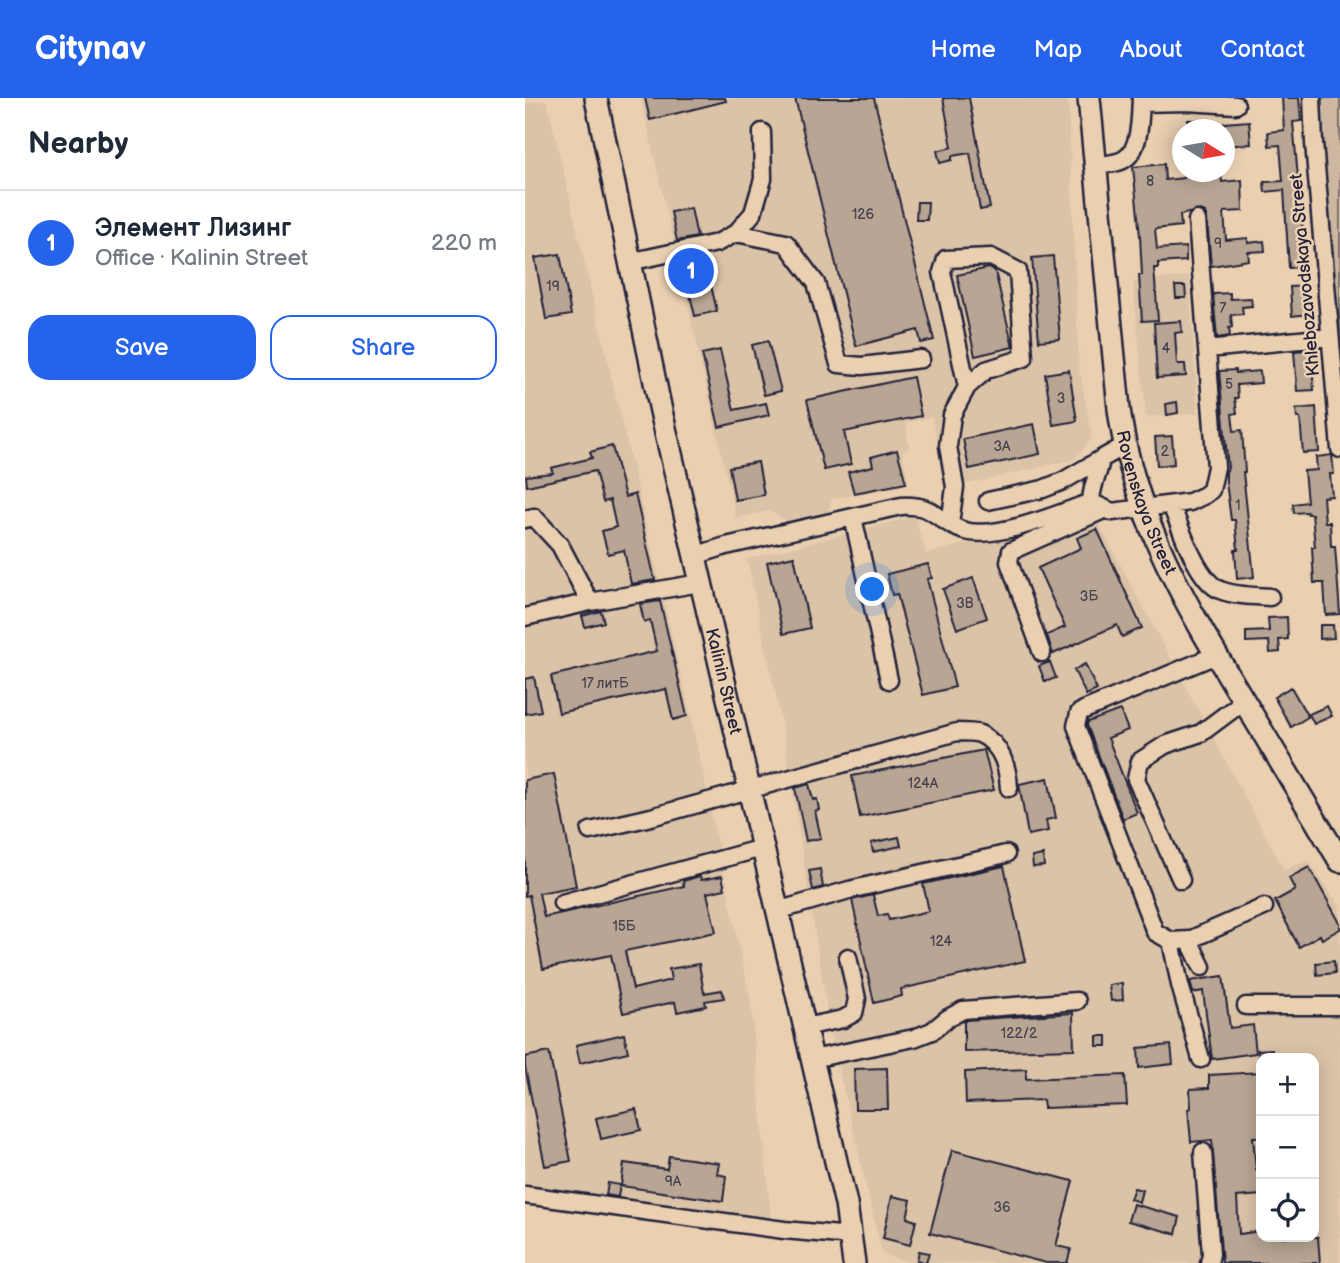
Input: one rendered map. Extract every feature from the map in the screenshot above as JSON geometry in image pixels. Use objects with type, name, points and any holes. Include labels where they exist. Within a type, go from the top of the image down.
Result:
[{"type":"main road","name":"Kalinin Street","points":[[596,98],[694,556],[804,1027],[851,1236],[854,1263]]},
{"type":"main road","name":"Rovenskaya Street","points":[[1089,98],[1124,446],[1143,509],[1172,575],[1216,655],[1340,861]]},
{"type":"street","name":"Khlebozavodskaya Street","points":[[1312,98],[1340,449]]},
{"type":"street","points":[[1096,166],[1117,162],[1130,155],[1135,147],[1141,100],[1186,100],[1236,105]]},
{"type":"street","points":[[629,262],[717,243],[736,233],[753,213],[764,179],[762,132]]},
{"type":"street","points":[[1101,459],[1091,490],[1099,505],[1112,512],[1197,499],[1211,490],[1214,483],[1216,467],[1197,220]]},
{"type":"street","points":[[736,233],[786,243],[816,283],[839,364],[862,366],[921,359]]},
{"type":"street","points":[[950,524],[955,487],[949,446],[952,415],[967,387],[986,370],[1024,358],[1018,271],[991,257],[946,259],[941,272],[967,387]]},
{"type":"street","points":[[1207,349],[1330,337]]},
{"type":"street","points":[[988,501],[1043,489],[1063,481],[1124,446]]},
{"type":"street","points":[[694,556],[726,546],[901,506],[918,505],[934,511],[966,532],[985,532],[1038,522],[1099,505]]},
{"type":"street","points":[[1042,653],[1009,562],[1011,551],[1099,505]]},
{"type":"street","points":[[1171,505],[1199,568],[1209,581],[1221,590],[1270,597]]},
{"type":"street","points":[[525,519],[534,517],[559,545],[590,602]]},
{"type":"street","points":[[853,517],[889,680]]},
{"type":"street","points":[[525,617],[590,602],[700,583]]},
{"type":"street","points":[[1216,655],[1084,710],[1076,718],[1076,726],[1155,932],[1171,941],[1189,940],[1264,907]]},
{"type":"street","points":[[1181,880],[1136,779],[1140,761],[1165,745],[1201,733],[1244,701]]},
{"type":"street","points":[[590,831],[651,817],[957,732],[979,733],[997,746],[1008,772],[1009,788]]},
{"type":"street","points":[[562,903],[762,848]]},
{"type":"street","points":[[777,911],[849,890],[1006,854]]},
{"type":"street","points":[[1189,940],[1202,967]]},
{"type":"street","points":[[1171,941],[1180,985],[1201,1059]]},
{"type":"street","points":[[804,1027],[843,1019],[854,1013],[857,999],[848,957]]},
{"type":"street","points":[[811,1059],[914,1038],[932,1031],[963,1010],[1077,1002]]},
{"type":"street","points":[[1246,1006],[1340,1006]]},
{"type":"street","points":[[1203,1152],[1211,1254],[1209,1263]]},
{"type":"street","points":[[525,1195],[784,1230],[851,1236]]},
{"type":"shaded area","points":[[641,98],[1068,98],[1079,367],[1092,438],[1075,459],[946,489],[932,417],[906,423],[909,447],[902,452],[909,485],[832,499],[828,514],[788,522],[769,511],[736,518]]},
{"type":"shaded area","points":[[1316,98],[1340,98],[1340,374]]},
{"type":"shaded area","points":[[547,101],[692,722],[751,1003],[771,1219],[525,1190],[525,103]]},
{"type":"shaded area","points":[[1189,276],[1198,413],[1146,417],[1133,282]]},
{"type":"shaded area","points":[[1091,510],[1284,870],[1308,860],[1340,907],[1340,1263],[913,1263],[882,1254],[831,1036],[784,735],[747,559],[915,516],[926,554]]},
{"type":"building","points":[[645,98],[725,98],[726,101],[650,120]]},
{"type":"building","points":[[795,98],[874,98],[934,340],[921,343],[918,330],[856,346]]},
{"type":"building","points":[[943,98],[969,98],[990,208],[980,210],[970,153],[952,156],[952,160],[940,163],[937,151],[952,147]]},
{"type":"building","points":[[1282,98],[1299,98],[1301,121],[1293,122],[1306,267],[1289,268],[1284,190],[1265,192],[1264,182],[1283,181],[1280,145],[1269,146],[1268,132],[1284,130]]},
{"type":"building","points":[[1249,121],[1251,144],[1235,145],[1235,122]]},
{"type":"building","points":[[1164,164],[1165,180],[1172,179],[1172,182],[1242,180],[1243,211],[1224,212],[1226,240],[1248,238],[1248,243],[1264,241],[1265,251],[1248,252],[1249,260],[1211,266],[1207,219],[1201,210],[1180,215],[1181,226],[1155,229],[1157,249],[1186,247],[1186,261],[1158,263],[1158,268],[1154,268],[1158,320],[1142,321],[1140,236],[1133,167]]},
{"type":"building","points":[[917,202],[928,202],[927,220],[916,220]]},
{"type":"building","points":[[691,208],[697,237],[677,241],[671,212]]},
{"type":"building","points":[[560,254],[571,315],[546,319],[535,258]]},
{"type":"building","points":[[1053,256],[1060,339],[1039,341],[1032,258]]},
{"type":"building","points":[[705,260],[717,311],[695,316],[683,265]]},
{"type":"building","points":[[989,268],[995,271],[1013,347],[975,356],[957,275]]},
{"type":"building","points":[[1175,286],[1185,286],[1186,298],[1176,298]]},
{"type":"building","points":[[1307,286],[1309,314],[1292,316],[1290,287]]},
{"type":"building","points":[[1230,293],[1230,299],[1251,298],[1252,306],[1242,307],[1243,314],[1231,315],[1230,336],[1217,338],[1213,294]]},
{"type":"building","points":[[1181,321],[1182,332],[1175,333],[1177,364],[1185,364],[1186,376],[1157,378],[1154,323]]},
{"type":"building","points":[[768,341],[781,391],[764,395],[752,345]]},
{"type":"building","points":[[1318,349],[1318,353],[1311,353],[1314,390],[1297,391],[1294,351]]},
{"type":"building","points":[[720,350],[734,410],[766,403],[769,415],[719,427],[702,354]]},
{"type":"building","points":[[1069,370],[1077,421],[1053,425],[1045,374]]},
{"type":"building","points":[[1236,370],[1236,373],[1260,371],[1261,383],[1237,385],[1237,413],[1232,414],[1234,431],[1242,430],[1243,472],[1254,577],[1237,579],[1235,550],[1238,550],[1235,520],[1231,520],[1226,482],[1228,468],[1219,371]]},
{"type":"building","points":[[913,377],[921,416],[844,432],[851,464],[824,470],[807,400]]},
{"type":"building","points":[[1177,402],[1178,413],[1167,415],[1166,404]]},
{"type":"building","points":[[1316,407],[1319,452],[1303,453],[1300,418],[1297,418],[1296,409]]},
{"type":"building","points":[[1034,424],[1040,454],[969,469],[963,439]]},
{"type":"building","points":[[1172,436],[1174,464],[1157,466],[1155,437]]},
{"type":"building","points":[[612,446],[625,497],[635,494],[655,580],[631,584],[624,550],[608,554],[602,531],[616,527],[610,500],[603,502],[595,471],[527,486],[526,476],[553,473],[551,468],[592,458],[590,452]]},
{"type":"building","points":[[897,450],[906,483],[854,493],[848,472],[873,466],[871,457]]},
{"type":"building","points":[[1332,455],[1332,496],[1323,497],[1325,522],[1330,522],[1331,546],[1335,546],[1340,614],[1326,615],[1324,583],[1314,583],[1312,514],[1294,513],[1293,504],[1307,502],[1304,471],[1317,470],[1316,457]]},
{"type":"building","points":[[758,462],[764,495],[735,500],[729,467]]},
{"type":"building","points":[[1097,529],[1142,628],[1122,637],[1117,625],[1053,654],[1047,635],[1065,627],[1038,568],[1081,548],[1077,538]]},
{"type":"building","points":[[794,556],[810,628],[783,634],[767,562]]},
{"type":"building","points":[[928,564],[932,578],[927,579],[955,687],[923,695],[897,594],[892,595],[887,574]]},
{"type":"building","points":[[973,578],[987,618],[957,629],[943,589]]},
{"type":"building","points":[[660,601],[687,716],[673,720],[666,689],[559,713],[551,676],[657,651],[650,620],[644,622],[640,604]]},
{"type":"building","points":[[601,611],[604,622],[585,627],[582,616]]},
{"type":"building","points":[[1287,617],[1288,639],[1279,640],[1280,652],[1270,653],[1269,641],[1246,642],[1246,632],[1269,631],[1268,618]]},
{"type":"building","points":[[1320,625],[1333,625],[1334,638],[1320,639]]},
{"type":"building","points":[[1050,662],[1056,678],[1045,682],[1039,666]]},
{"type":"building","points":[[1085,664],[1097,690],[1086,695],[1074,670]]},
{"type":"building","points":[[534,677],[541,711],[525,714],[525,679]]},
{"type":"building","points":[[1291,687],[1308,717],[1291,727],[1274,697]]},
{"type":"building","points":[[1327,706],[1332,716],[1314,724],[1309,714]]},
{"type":"building","points":[[1120,710],[1128,730],[1108,738],[1137,813],[1123,819],[1087,725],[1088,722]]},
{"type":"building","points":[[984,750],[994,790],[860,817],[852,776]]},
{"type":"building","points":[[554,774],[576,886],[539,893],[544,917],[684,886],[683,881],[700,876],[701,880],[722,876],[725,889],[707,893],[716,932],[625,951],[633,989],[671,980],[669,969],[699,964],[704,993],[722,990],[724,998],[705,1001],[706,1006],[677,1012],[675,1002],[623,1013],[611,955],[543,969],[529,895],[525,896],[525,780]]},
{"type":"building","points":[[1048,778],[1056,818],[1046,820],[1048,831],[1028,835],[1019,784]]},
{"type":"building","points":[[809,784],[813,800],[817,799],[819,810],[815,811],[821,838],[806,841],[795,788]]},
{"type":"building","points":[[899,837],[901,846],[873,852],[871,843]]},
{"type":"building","points":[[1043,855],[1044,866],[1033,867],[1032,857]]},
{"type":"building","points":[[1004,866],[1025,961],[901,989],[902,996],[874,1003],[852,900],[873,895],[878,916],[887,914],[889,920],[929,911],[923,884]]},
{"type":"building","points":[[1309,867],[1340,923],[1340,929],[1322,939],[1320,935],[1299,947],[1275,901],[1295,890],[1289,878]]},
{"type":"building","points":[[820,869],[823,887],[813,890],[809,871]]},
{"type":"building","points":[[1334,961],[1335,973],[1317,975],[1316,963]]},
{"type":"building","points":[[1223,976],[1230,1028],[1253,1025],[1256,1053],[1212,1059],[1203,991],[1193,993],[1190,981]]},
{"type":"building","points":[[1122,983],[1123,1000],[1111,1001],[1109,985]]},
{"type":"building","points":[[1073,1013],[1074,1049],[964,1052],[966,1020]]},
{"type":"building","points":[[624,1034],[628,1052],[580,1063],[576,1045]]},
{"type":"building","points":[[1097,1036],[1107,1036],[1107,1046],[1097,1046]]},
{"type":"building","points":[[1171,1045],[1173,1064],[1139,1068],[1138,1048]]},
{"type":"building","points":[[1272,1049],[1272,1053],[1258,1053],[1258,1050]]},
{"type":"building","points":[[549,1052],[571,1161],[545,1166],[525,1057]]},
{"type":"building","points":[[887,1068],[888,1109],[855,1109],[854,1069]]},
{"type":"building","points":[[1026,1069],[1026,1079],[1125,1075],[1127,1105],[1044,1108],[1043,1100],[966,1103],[965,1072]]},
{"type":"building","points":[[1256,1072],[1256,1137],[1253,1137],[1256,1195],[1237,1197],[1239,1234],[1256,1232],[1256,1242],[1318,1242],[1320,1263],[1222,1263],[1212,1140],[1191,1142],[1188,1109],[1191,1108],[1190,1089],[1209,1088],[1209,1075]]},
{"type":"building","points":[[636,1109],[641,1130],[601,1139],[596,1118]]},
{"type":"building","points":[[952,1150],[1073,1181],[1056,1246],[1071,1249],[1067,1263],[1046,1263],[930,1233]]},
{"type":"building","points":[[669,1156],[719,1163],[717,1174],[726,1176],[723,1201],[621,1186],[624,1163],[667,1169]]},
{"type":"building","points":[[608,1183],[620,1185],[618,1197],[606,1195]]},
{"type":"building","points":[[1134,1188],[1142,1190],[1139,1202],[1130,1199]]},
{"type":"building","points":[[892,1196],[911,1200],[907,1218],[916,1221],[910,1245],[883,1238]]},
{"type":"building","points":[[1133,1204],[1180,1217],[1176,1234],[1128,1221]]},
{"type":"building","points":[[919,1251],[929,1253],[926,1263],[917,1260]]},
{"type":"place","name":"Элемент Лизинг","points":[[691,271]]}]
